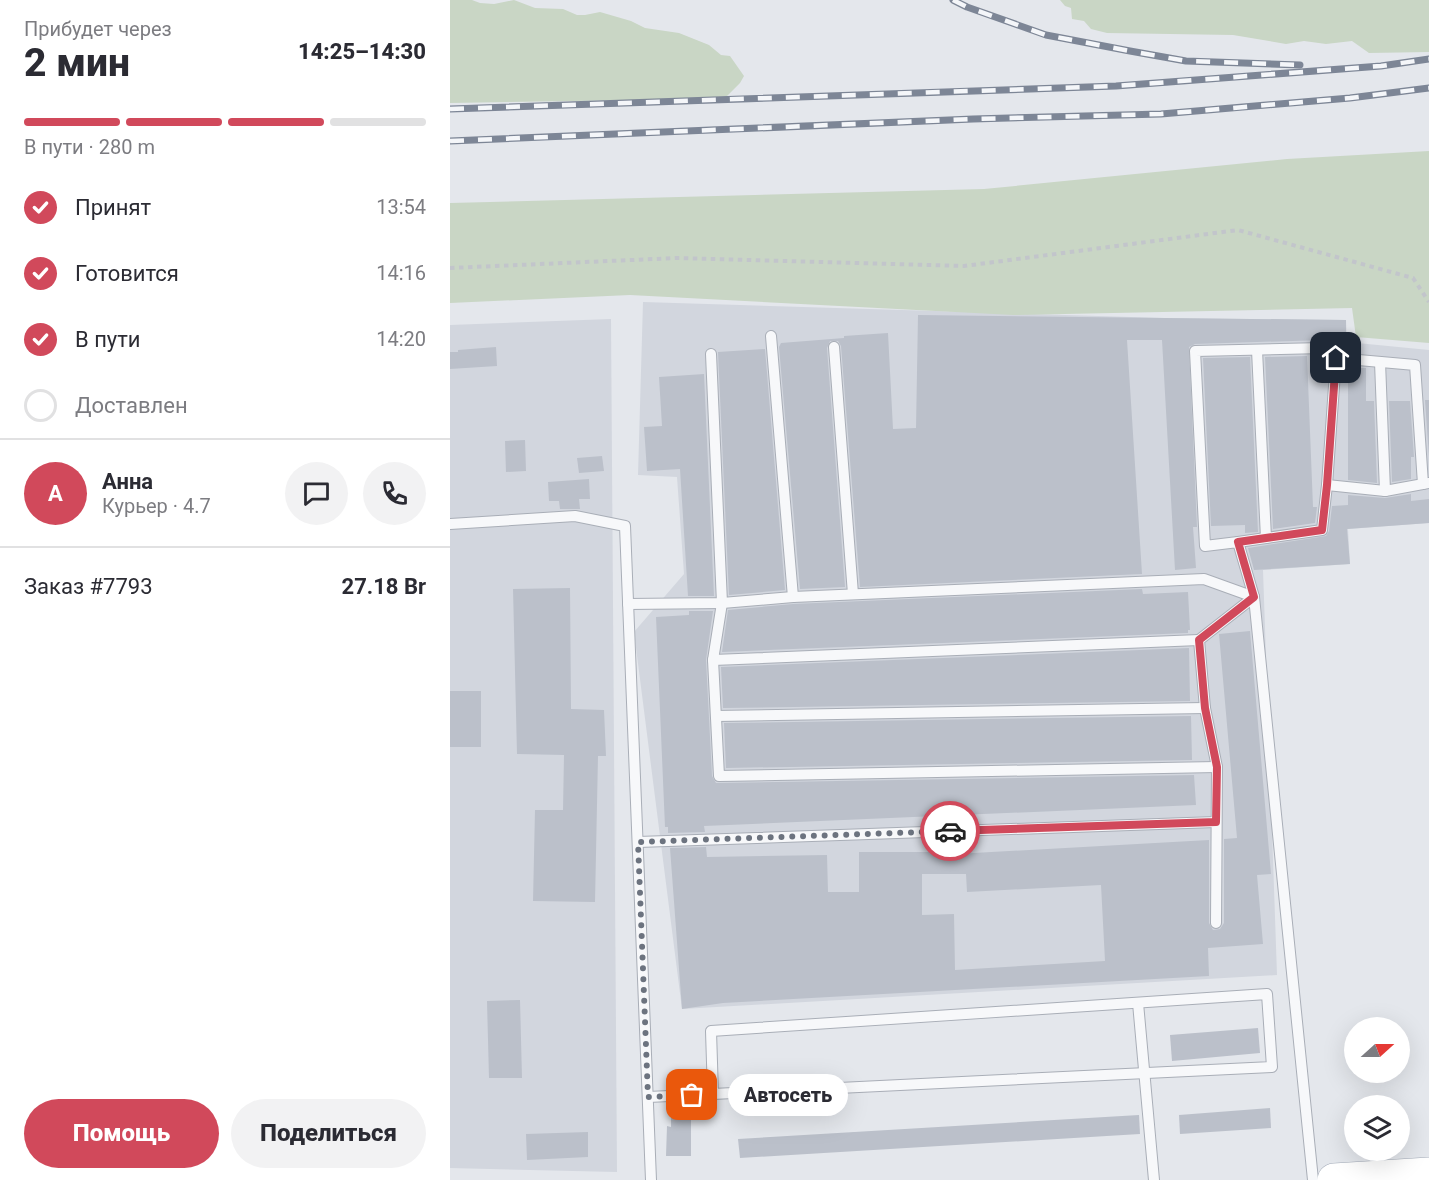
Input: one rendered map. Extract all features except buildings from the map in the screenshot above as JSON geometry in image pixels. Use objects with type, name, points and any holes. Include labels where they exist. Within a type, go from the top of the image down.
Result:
[{"type":"main road","points":[[1334,1180],[1429,1174]]},
{"type":"lane","points":[[771,336],[794,597]]},
{"type":"lane","points":[[834,347],[853,594]]},
{"type":"lane","points":[[1327,485],[1385,491],[1426,483],[1415,365],[1336,358],[1323,348],[1195,351],[1205,546],[1322,530],[1336,358]]},
{"type":"lane","points":[[1257,350],[1266,538]]},
{"type":"lane","points":[[711,354],[722,603],[713,660],[719,776],[1217,767]]},
{"type":"lane","points":[[1380,362],[1385,491]]},
{"type":"lane","points":[[450,524],[575,516],[625,526],[651,1180]]},
{"type":"lane","points":[[1238,542],[1254,597],[1313,1180]]},
{"type":"lane","points":[[628,604],[722,603],[853,594],[1204,579],[1254,597]]},
{"type":"lane","points":[[713,660],[1199,640],[1254,597]]},
{"type":"lane","points":[[1199,640],[1205,708],[1217,767],[1216,923]]},
{"type":"lane","points":[[716,716],[1205,708]]},
{"type":"lane","points":[[638,842],[1216,822]]},
{"type":"lane","points":[[648,1097],[713,1094],[1144,1074],[1272,1067],[1267,994],[711,1031],[713,1094]]},
{"type":"lane","points":[[1138,1003],[1154,1180]]},
{"type":"path","points":[[450,268],[677,258],[964,266],[1238,230],[1413,278],[1429,302]]},
{"type":"shaded area","points":[[643,302],[1164,318],[1346,320],[1347,342],[1429,350],[1429,523],[1348,529],[1350,564],[1263,570],[1277,975],[682,1009],[634,632],[684,574],[677,477],[638,475]]},
{"type":"shaded area","points":[[611,319],[617,1172],[450,1168],[450,325]]},
{"type":"green space","points":[[450,0],[472,0],[494,4],[514,0],[535,8],[563,9],[577,15],[600,12],[631,21],[645,28],[679,33],[709,45],[721,55],[730,56],[744,76],[725,98],[450,103]]},
{"type":"green space","points":[[1060,0],[1429,0],[1429,52],[1369,53],[1352,41],[1326,44],[1304,41],[1286,44],[1233,35],[1107,33],[1091,29],[1084,21],[1072,19],[1071,8],[1065,6]]},
{"type":"green space","points":[[1429,151],[1429,343],[1356,337],[1352,308],[1013,315],[630,295],[450,303],[450,203],[984,189],[1287,159]]},
{"type":"railway","points":[[953,0],[1046,35],[1130,51],[1186,61],[1300,65]]},
{"type":"railway","points":[[450,109],[1116,86],[1381,66],[1429,59]]},
{"type":"railway","points":[[450,141],[973,119],[1161,114],[1350,98],[1429,88]]},
{"type":"way so far","points":[[692,1095],[648,1097],[638,842],[950,831]]},
{"type":"place","name":"Автосеть","points":[[692,1095]]},
{"type":"route","points":[[950,831],[1216,822],[1217,767],[1205,708],[1199,640],[1254,597],[1238,542],[1322,530],[1336,358]]}]
